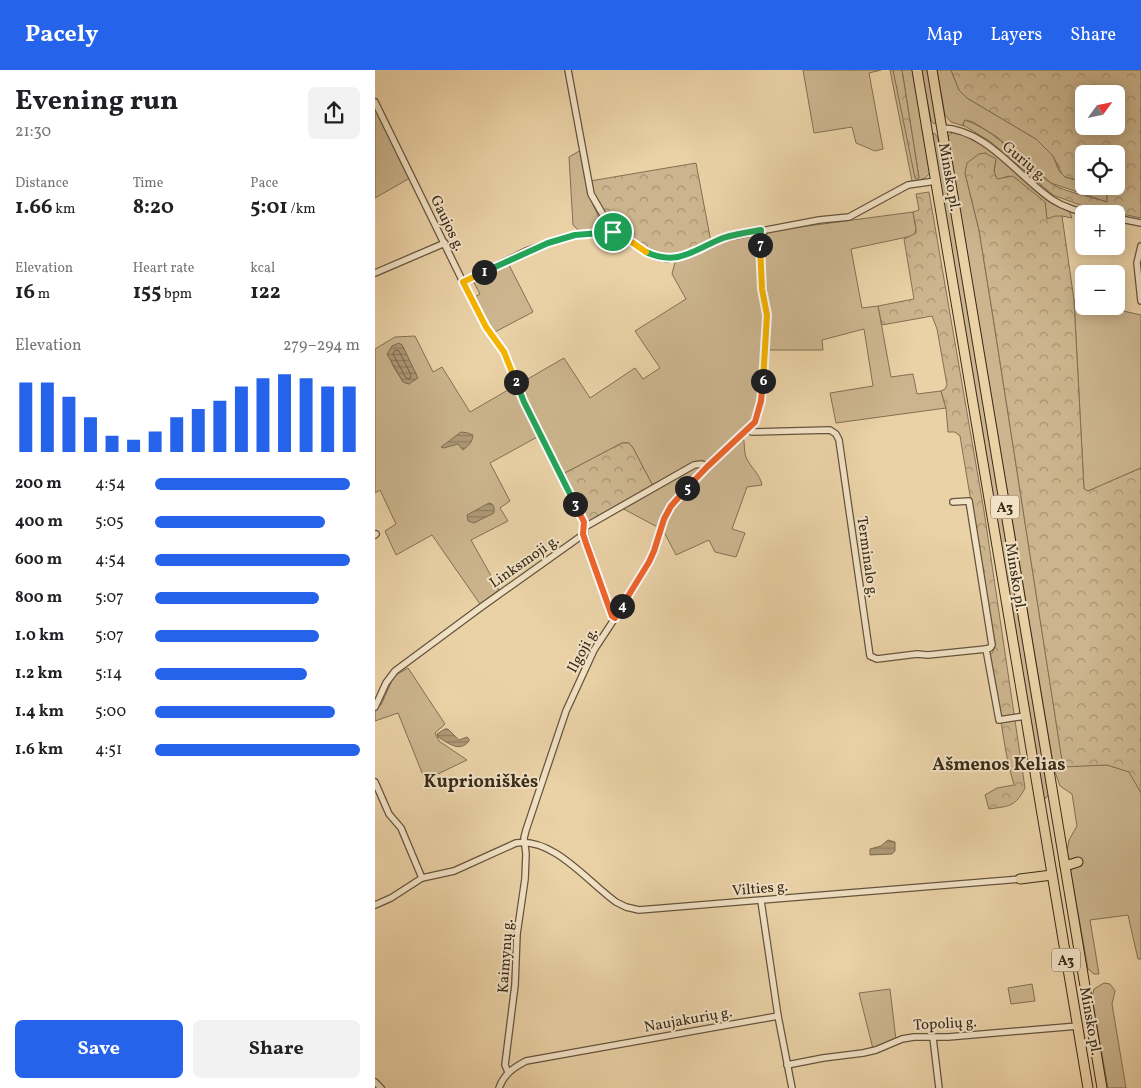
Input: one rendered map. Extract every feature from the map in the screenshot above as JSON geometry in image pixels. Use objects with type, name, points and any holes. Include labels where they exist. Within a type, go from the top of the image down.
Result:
[{"type":"highway","name":"Minsko pl.","points":[[917,70],[1085,1072],[1090,1088]]},
{"type":"highway","name":"Minsko pl.","points":[[932,70],[1102,1088]]},
{"type":"highway","points":[[925,117],[932,125],[942,128]]},
{"type":"highway","points":[[1040,801],[1046,804],[1051,812],[1056,837],[1062,853]]},
{"type":"highway","points":[[1065,866],[1078,862]]},
{"type":"highway","points":[[1020,879],[1052,875]]},
{"type":"street","points":[[568,70],[591,194],[613,232]]},
{"type":"street","name":"Gaujos g.","points":[[375,102],[486,327],[504,352],[524,402],[585,527]]},
{"type":"street","name":"Gurių g.","points":[[942,128],[966,132],[1000,154],[1051,198],[1075,210]]},
{"type":"street","points":[[463,282],[548,243],[575,235],[613,232],[623,236],[644,251],[669,259],[696,251],[724,238],[819,220],[849,217],[909,185],[936,181]]},
{"type":"street","points":[[1125,220],[1141,223]]},
{"type":"street","name":"Ilgoji g.","points":[[524,841],[566,710],[594,650],[649,562],[664,519],[671,506],[707,467],[755,422],[761,401],[767,315],[762,289],[761,230]]},
{"type":"street","points":[[375,273],[445,243]]},
{"type":"street","points":[[1141,246],[1137,263],[1141,301]]},
{"type":"street","name":"Terminalo g.","points":[[748,429],[752,432],[831,430],[836,434],[839,440],[870,656],[877,659],[917,654],[928,656],[986,649]]},
{"type":"street","points":[[615,618],[611,615],[583,534],[585,527],[694,464],[702,464],[707,467]]},
{"type":"street","points":[[953,502],[969,502],[992,645],[986,649],[999,720],[1025,716]]},
{"type":"street","name":"Linksmoji g.","points":[[375,708],[386,683],[395,671],[583,534]]},
{"type":"street","points":[[375,782],[389,814],[401,828],[421,878]]},
{"type":"street","points":[[375,905],[391,898],[421,878],[453,872],[524,841]]},
{"type":"street","name":"Vilties g.","points":[[524,841],[537,844],[554,852],[608,896],[632,909],[643,910],[1020,879]]},
{"type":"street","name":"Kaimynų g.","points":[[508,1072],[505,1065],[515,985],[517,934],[527,854],[524,841]]},
{"type":"street","points":[[761,901],[791,1088]]},
{"type":"street","name":"Naujakurių g.","points":[[508,1072],[526,1061],[540,1058],[778,1016]]},
{"type":"street","name":"Topolių g.","points":[[787,1065],[823,1058],[863,1054],[913,1037],[933,1038],[1078,1026]]},
{"type":"street","points":[[933,1038],[939,1088]]},
{"type":"street","points":[[499,1088],[508,1072]]},
{"type":"street","points":[[375,1082],[381,1088]]},
{"type":"green space","points":[[803,70],[881,70],[869,73],[883,149],[875,151],[856,143],[852,127],[814,133]]},
{"type":"green space","points":[[890,70],[893,70],[900,97],[915,177],[919,178],[902,70],[913,70],[930,172],[927,177],[920,180],[912,181]]},
{"type":"green space","points":[[893,70],[902,70],[919,178],[917,179],[915,178]]},
{"type":"green space","points":[[921,70],[929,70],[937,122],[934,124],[931,120]]},
{"type":"green space","points":[[937,70],[951,70],[959,90],[967,98],[1036,139],[1053,156],[1059,171],[1065,177],[1075,180],[1075,191],[1051,183],[997,137],[973,122],[965,120],[964,126],[951,122],[945,115]]},
{"type":"green space","points":[[951,70],[1141,70],[1141,218],[1125,215],[1125,205],[1080,205],[1053,195],[991,142],[963,125],[965,120],[992,134],[1052,184],[1075,193],[1075,195],[1082,195],[1107,202],[1107,195],[1125,195],[1125,145],[1075,145],[1075,180],[1065,177],[1053,156],[1036,139],[967,98],[959,90]]},
{"type":"green space","points":[[375,105],[410,178],[375,198]]},
{"type":"green space","points":[[953,132],[964,134],[989,150],[1049,202],[1070,212],[1072,218],[1062,216],[1047,220],[1045,202],[1009,176],[997,180],[994,171],[996,161],[985,153],[975,157],[965,173],[979,230],[1063,766],[1107,765],[1130,772],[1141,793],[1141,959],[1138,959],[1128,915],[1090,920],[1099,974],[1094,974],[1088,969],[1067,851],[1069,840],[1077,826],[1072,794],[1060,786],[1054,769],[948,139],[948,136]]},
{"type":"green space","points":[[934,133],[940,144],[946,171],[1049,794],[1046,798],[1044,798],[932,135]]},
{"type":"green space","points":[[581,150],[588,194],[600,220],[596,230],[579,231],[573,225],[569,157]]},
{"type":"green space","points":[[985,153],[996,159],[994,171],[997,179],[1013,176],[1045,202],[1047,219],[1062,216],[1074,300],[1084,489],[1088,491],[1141,468],[1141,793],[1129,772],[1107,765],[1063,767],[979,230],[965,173],[967,163],[979,154]]},
{"type":"green space","points":[[696,163],[711,242],[675,254],[656,254],[635,244],[616,230],[608,221],[596,199],[590,181]]},
{"type":"green space","points":[[929,192],[984,511],[1025,788],[1015,802],[989,809],[985,795],[997,788],[1014,785],[1006,753],[990,655],[995,645],[960,436],[955,432],[948,432],[946,408],[941,391],[947,385],[937,329],[932,316],[882,325],[878,306],[914,299],[904,239],[916,233],[913,212],[919,210],[916,194]]},
{"type":"green space","points":[[1086,195],[1107,195],[1107,202]]},
{"type":"green space","points":[[913,212],[916,229],[912,236],[851,249],[862,308],[878,306],[891,377],[913,374],[917,394],[941,391],[946,408],[836,423],[830,393],[873,386],[864,329],[822,340],[823,350],[768,350],[769,308],[763,259],[764,237],[770,231]]},
{"type":"green space","points":[[758,232],[765,326],[758,404],[751,420],[741,433],[746,457],[762,485],[747,487],[732,529],[745,533],[736,557],[715,552],[709,540],[676,555],[663,530],[618,506],[653,486],[629,443],[622,443],[563,474],[526,402],[519,384],[564,358],[590,398],[635,368],[643,379],[660,368],[635,331],[686,299],[672,274],[675,262],[712,248],[724,241]]},
{"type":"green space","points":[[508,263],[533,312],[493,333],[473,298],[480,294],[473,281]]},
{"type":"green space","points":[[1074,300],[1075,315],[1125,315],[1125,311],[1141,315],[1141,468],[1088,491],[1084,489]]},
{"type":"green space","points":[[415,336],[433,372],[442,367],[470,412],[515,386],[539,436],[490,463],[510,501],[500,508],[508,521],[471,540],[499,590],[480,604],[432,535],[396,555],[385,531],[396,524],[380,490],[375,493],[375,349],[395,337]],"holes":[[[402,345],[416,374],[409,384],[403,382],[392,364],[392,346]]]},
{"type":"green space","points":[[622,443],[629,443],[633,448],[653,486],[587,523],[563,474]]},
{"type":"green space","points":[[408,668],[445,724],[435,733],[439,741],[467,760],[425,780],[398,713],[375,721],[375,707],[381,705],[394,676]]},
{"type":"green space","points":[[1104,983],[1110,984],[1115,991],[1112,1004],[1126,1088],[1108,1088],[1092,998],[1094,989]]},
{"type":"green space","points":[[1032,984],[1035,1001],[1011,1004],[1008,988]]},
{"type":"green space","points":[[890,989],[896,1040],[873,1049],[859,993]]},
{"type":"water","points":[[399,343],[402,345],[418,378],[409,384],[403,382],[387,354],[392,346]]},
{"type":"water","points":[[461,432],[473,435],[470,444],[463,450],[458,444],[444,448],[441,447]]},
{"type":"water","points":[[489,503],[494,507],[494,513],[474,523],[468,521],[467,515]]},
{"type":"water","points":[[448,729],[459,740],[467,737],[469,741],[465,745],[458,747],[450,744],[438,737],[437,734]]},
{"type":"water","points":[[888,840],[895,842],[895,851],[892,854],[870,855],[870,849],[881,846]]},
{"type":"district","name":"Ašmenos Kelias","points":[[999,764]]},
{"type":"district","name":"Kuprioniškės","points":[[481,781]]},
{"type":"route","points":[[761,230],[762,289],[767,315],[761,401],[755,422],[707,467],[671,506],[664,519],[649,562],[615,618],[611,615],[583,534],[584,522],[524,402],[500,344],[486,327],[463,282],[526,251],[548,243],[575,235],[613,232],[623,236],[644,251],[669,259],[696,251],[724,238],[761,230]]}]
